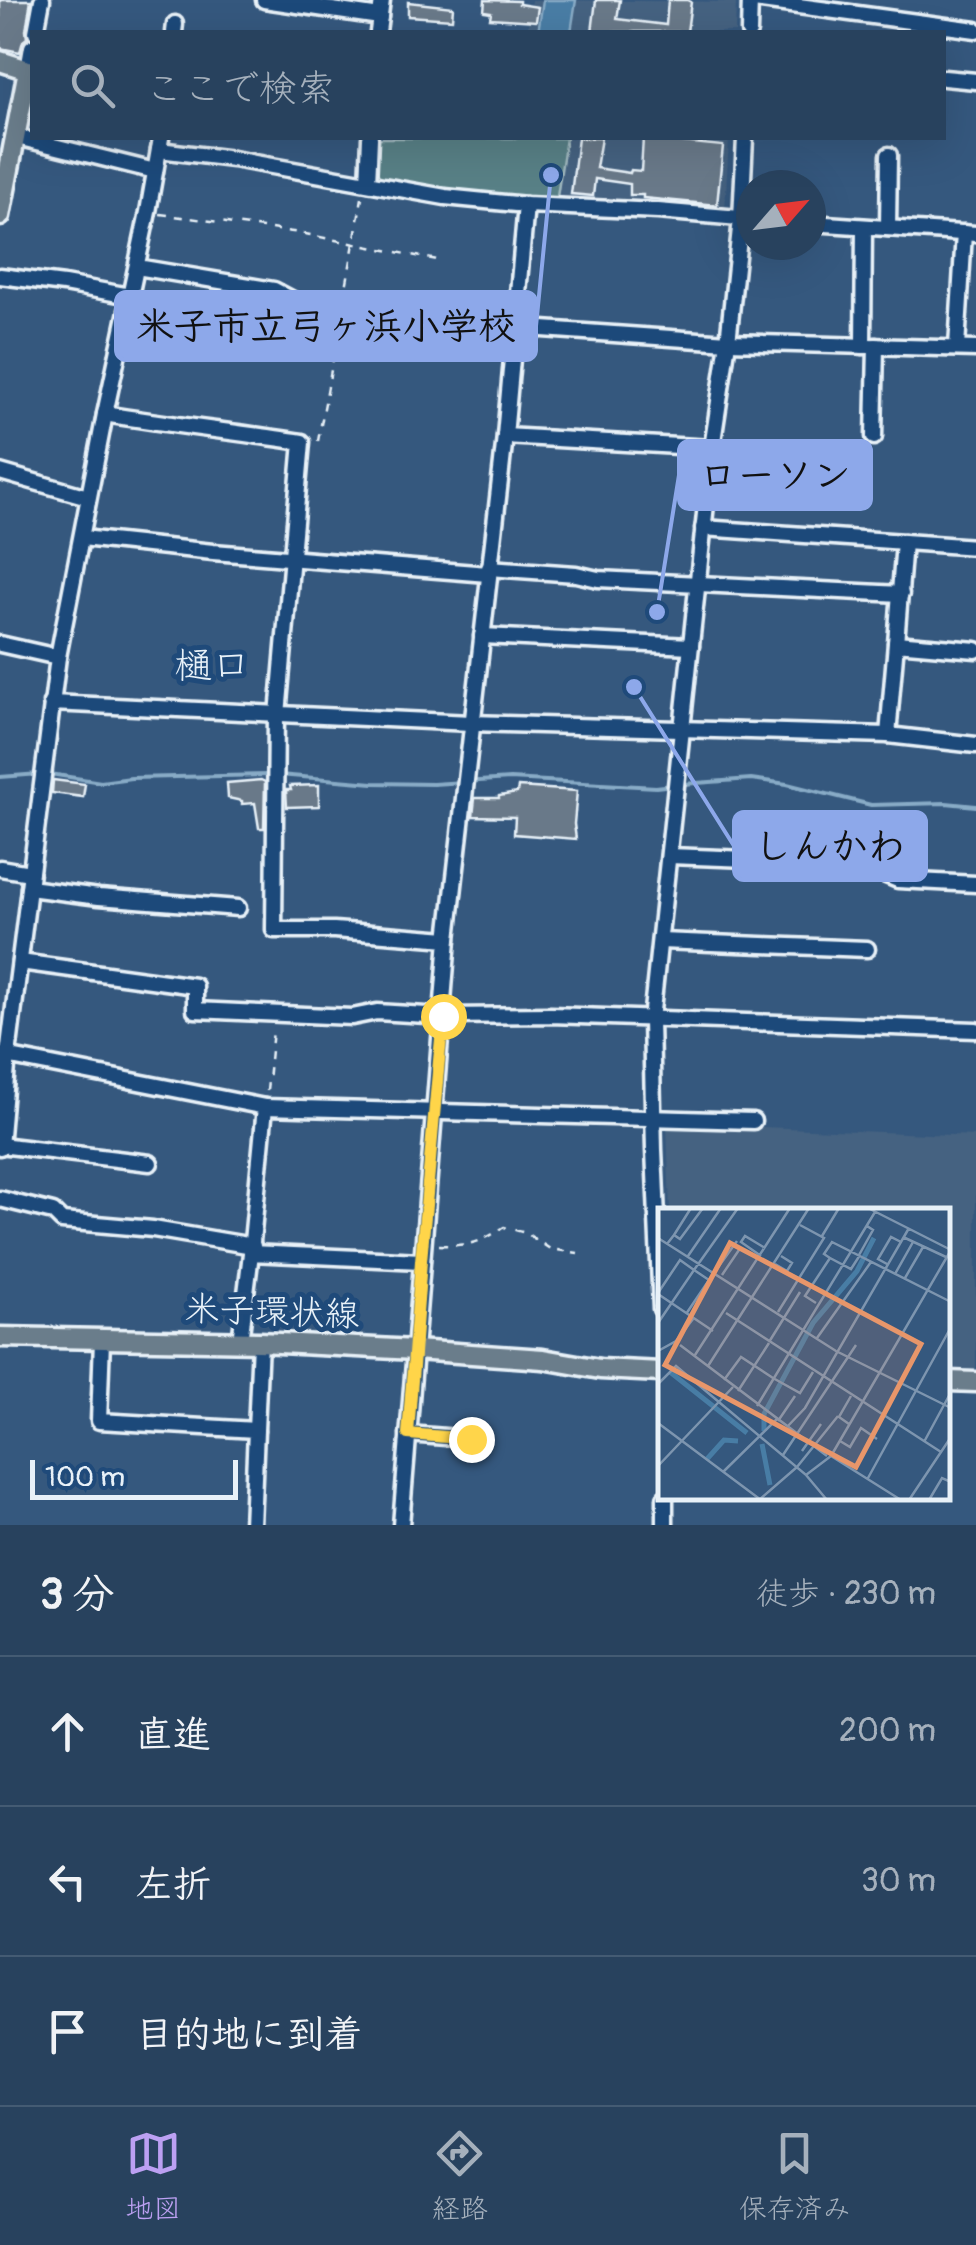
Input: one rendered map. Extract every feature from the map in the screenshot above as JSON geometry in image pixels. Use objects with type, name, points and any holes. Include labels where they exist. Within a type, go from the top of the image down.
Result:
[{"type":"main road","points":[[0,61],[28,70],[0,216]]},
{"type":"main road","name":"米子環状線","points":[[0,1336],[415,1350],[658,1372]]},
{"type":"main road","points":[[951,1381],[976,1382]]},
{"type":"street","points":[[36,30],[42,0]]},
{"type":"street","points":[[264,0],[379,25],[382,0]]},
{"type":"street","points":[[749,30],[752,0],[976,30]]},
{"type":"street","points":[[28,70],[30,58]]},
{"type":"street","points":[[946,78],[976,82]]},
{"type":"street","points":[[16,137],[155,171]]},
{"type":"street","points":[[368,183],[370,140]]},
{"type":"street","points":[[744,140],[745,170]]},
{"type":"street","points":[[150,1163],[0,1146],[4,1055],[20,962],[58,657],[160,144],[445,197],[736,218]]},
{"type":"street","points":[[888,228],[889,155]]},
{"type":"street","points":[[401,1525],[448,939],[505,436],[526,205]]},
{"type":"street","points":[[826,224],[970,233],[957,347]]},
{"type":"street","points":[[864,226],[874,437]]},
{"type":"street","points":[[658,1238],[651,1020],[712,448],[740,260]]},
{"type":"street","points":[[137,267],[274,290],[304,306],[323,309],[728,342],[976,349]]},
{"type":"street","points":[[0,276],[130,296]]},
{"type":"street","points":[[104,414],[302,442],[277,715],[274,930],[334,930],[448,939]]},
{"type":"street","points":[[505,436],[712,448]]},
{"type":"street","points":[[0,472],[88,497]]},
{"type":"street","points":[[703,528],[976,546]]},
{"type":"street","points":[[82,538],[292,559],[901,594]]},
{"type":"street","points":[[888,736],[904,542]]},
{"type":"street","points":[[482,636],[691,646]]},
{"type":"street","points":[[896,643],[976,650]]},
{"type":"street","points":[[0,644],[58,657]]},
{"type":"street","points":[[51,704],[888,736],[976,745]]},
{"type":"street","points":[[669,856],[858,863],[898,880],[976,884]]},
{"type":"street","points":[[0,868],[30,881],[99,897],[238,908]]},
{"type":"street","points":[[660,941],[867,949]]},
{"type":"street","points":[[20,962],[195,986],[195,1010],[352,1017],[377,1012],[551,1015],[976,1030]]},
{"type":"street","points":[[4,1055],[265,1107],[754,1120]]},
{"type":"street","points":[[240,1342],[265,1107]]},
{"type":"street","points":[[0,1200],[52,1212],[62,1221],[153,1229],[252,1249],[421,1261]]},
{"type":"street","points":[[102,1340],[100,1421],[256,1430]]},
{"type":"street","points":[[252,1525],[260,1342]]},
{"type":"street","points":[[408,1434],[471,1439]]},
{"type":"street","points":[[664,1500],[665,1525]]},
{"type":"path","points":[[148,212],[300,233],[438,260]]},
{"type":"path","points":[[265,1107],[275,1013]]},
{"type":"path","points":[[423,1245],[462,1246],[483,1241],[504,1227],[526,1233],[550,1248],[578,1253]]},
{"type":"shaded area","points":[[532,0],[736,2],[735,30],[527,30]]},
{"type":"shaded area","points":[[543,0],[576,0],[571,30],[538,30]]},
{"type":"shaded area","points":[[373,140],[729,140],[725,210],[476,196],[381,181],[370,169]]},
{"type":"shaded area","points":[[667,1123],[976,1136],[976,1369],[951,1369],[951,1208],[670,1208]]},
{"type":"green space","points":[[376,140],[566,140],[557,197],[496,195],[382,179],[373,168]]},
{"type":"building","points":[[0,0],[31,0],[27,38],[20,52],[0,48]]},
{"type":"building","points":[[485,0],[519,1],[538,7],[536,21],[490,18],[491,12],[484,11]]},
{"type":"building","points":[[596,0],[620,0],[617,19],[666,25],[668,0],[691,2],[687,30],[592,30]]},
{"type":"building","points":[[408,2],[453,7],[452,19],[408,16]]},
{"type":"building","points":[[578,140],[601,140],[596,168],[630,173],[641,171],[643,140],[723,146],[717,205],[643,198],[630,195],[630,184],[595,179],[593,196],[571,194]]},
{"type":"building","points":[[53,780],[85,784],[83,797],[52,793]]},
{"type":"building","points":[[265,782],[264,828],[259,828],[255,803],[242,804],[228,798],[227,783]]},
{"type":"building","points":[[319,785],[319,806],[287,807],[286,790],[291,790],[290,786]]},
{"type":"building","points":[[518,787],[577,791],[576,839],[514,834],[515,817],[473,816],[475,798],[499,798],[517,793]]},
{"type":"waterway","points":[[0,777],[40,774]]},
{"type":"waterway","points":[[50,774],[101,782],[269,775]]},
{"type":"waterway","points":[[279,775],[373,783],[510,779],[673,785]]},
{"type":"waterway","points":[[683,784],[751,779],[871,805],[976,806]]},
{"type":"place","name":"米子市立弓ヶ浜小学校","points":[[551,175]]},
{"type":"place","name":"ローソン","points":[[657,612]]},
{"type":"place","name":"しんかわ","points":[[634,687]]},
{"type":"district","name":"樋口","points":[[212,666]]},
{"type":"route","points":[[443,1016],[408,1434],[471,1439]]}]
